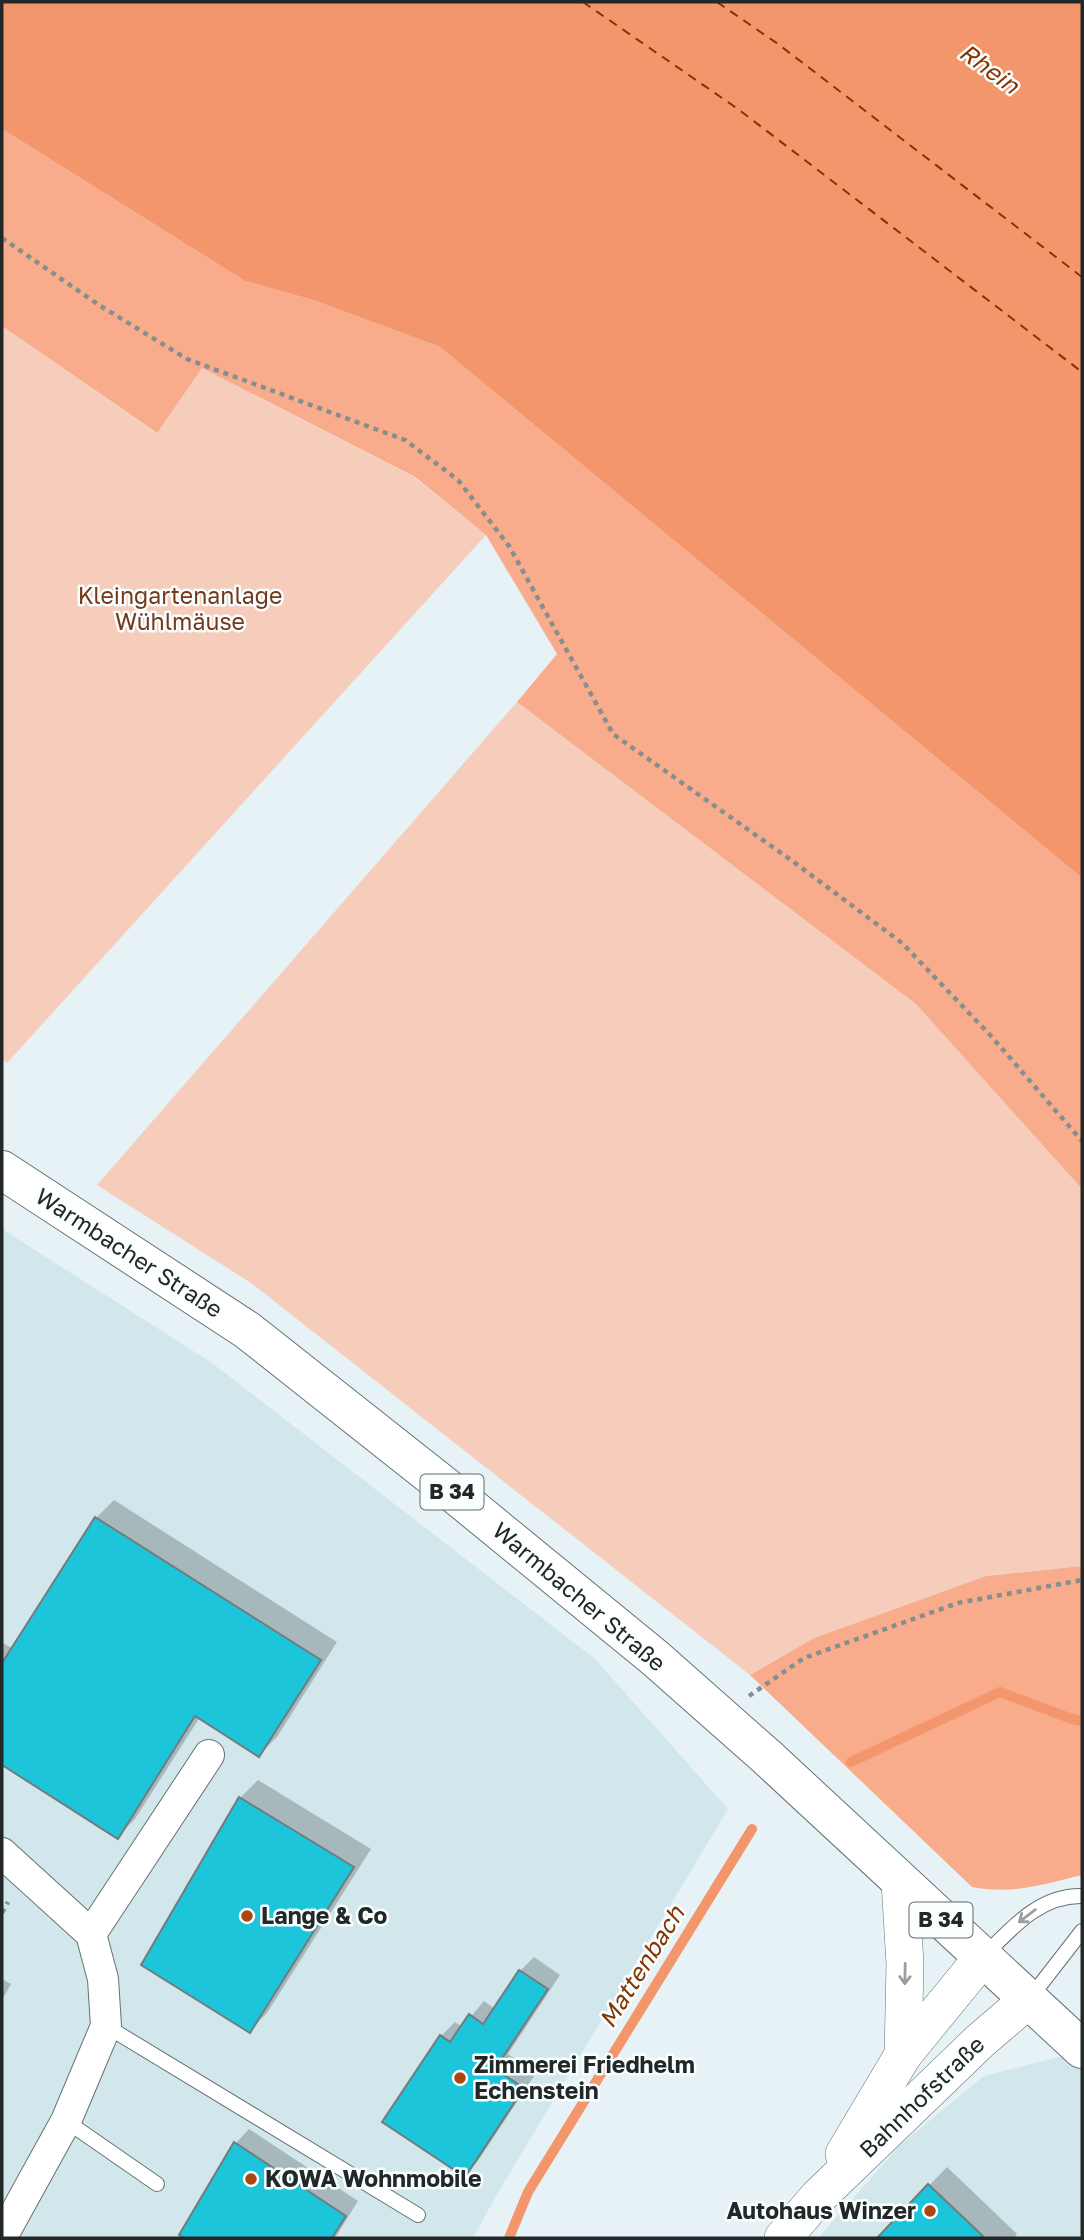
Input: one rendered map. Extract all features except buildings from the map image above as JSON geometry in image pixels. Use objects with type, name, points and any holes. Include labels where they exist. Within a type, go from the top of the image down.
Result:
[{"type":"main road","name":"Warmbacher Straße","points":[[2,1170],[247,1330],[488,1522],[654,1658],[767,1757],[1082,2049]]},
{"type":"street","points":[[91,1934],[209,1755]]},
{"type":"street","points":[[2,1853],[91,1934],[103,1979],[106,2026],[66,2121],[2,2237]]},
{"type":"street","name":"Bahnhofstraße","points":[[900,1882],[905,1964],[903,2055]]},
{"type":"street","name":"Bahnhofstraße","points":[[818,2197],[903,2055],[983,1957]]},
{"type":"street","name":"Bahnhofstraße","points":[[783,2238],[818,2197],[980,2041],[1029,1999]]},
{"type":"lane","points":[[983,1957],[1028,1912],[1068,1896],[1082,1896]]},
{"type":"lane","points":[[1029,1999],[1082,1931]]},
{"type":"lane","points":[[106,2026],[418,2215]]},
{"type":"lane","points":[[66,2121],[157,2184]]},
{"type":"path","points":[[2,238],[99,305],[187,359],[405,440],[458,480],[509,545],[613,734],[791,860],[902,943],[991,1036],[1082,1141]]},
{"type":"path","points":[[720,1716],[804,1658],[958,1602],[1082,1580]]},
{"type":"shaded area","points":[[2,129],[245,281],[313,300],[440,347],[1082,878],[1082,1189],[916,1004],[517,702],[557,654],[486,535],[415,477],[202,368],[157,433],[2,326]]},
{"type":"shaded area","points":[[2,1229],[212,1363],[595,1659],[728,1809],[473,2238],[2,2238]]},
{"type":"shaded area","points":[[1082,1566],[1082,1875],[1014,1889],[972,1887],[750,1675],[814,1638],[986,1576]]},
{"type":"shaded area","points":[[1067,2055],[1082,2069],[1082,2238],[818,2238],[900,2145],[984,2076]]},
{"type":"green space","name":"Kleingartenanlage Wühlmäuse","points":[[2,326],[156,433],[202,368],[414,477],[486,535],[7,1063],[2,1059]]},
{"type":"green space","points":[[517,702],[916,1004],[1082,1189],[1082,1566],[986,1576],[814,1638],[750,1675],[251,1283],[97,1185]]},
{"type":"water","name":"Rhein","points":[[2,2],[1082,2],[1082,878],[440,347],[313,300],[245,281],[2,129]]},
{"type":"waterway","name":"Mattenbach","points":[[851,1762],[1000,1692],[1082,1721]]},
{"type":"waterway","name":"Mattenbach","points":[[509,2238],[528,2192],[752,1829]]},
{"type":"ferry route","points":[[583,2],[738,109],[1082,372]]},
{"type":"ferry route","points":[[717,2],[778,44],[1082,277]]},
{"type":"place","name":"Lange & Co","points":[[247,1916]]},
{"type":"place","name":"Zimmerei Friedhelm Echenstein","points":[[460,2078]]},
{"type":"place","name":"KOWA Wohnmobile","points":[[251,2179]]},
{"type":"place","name":"Autohaus Winzer","points":[[930,2211]]}]
